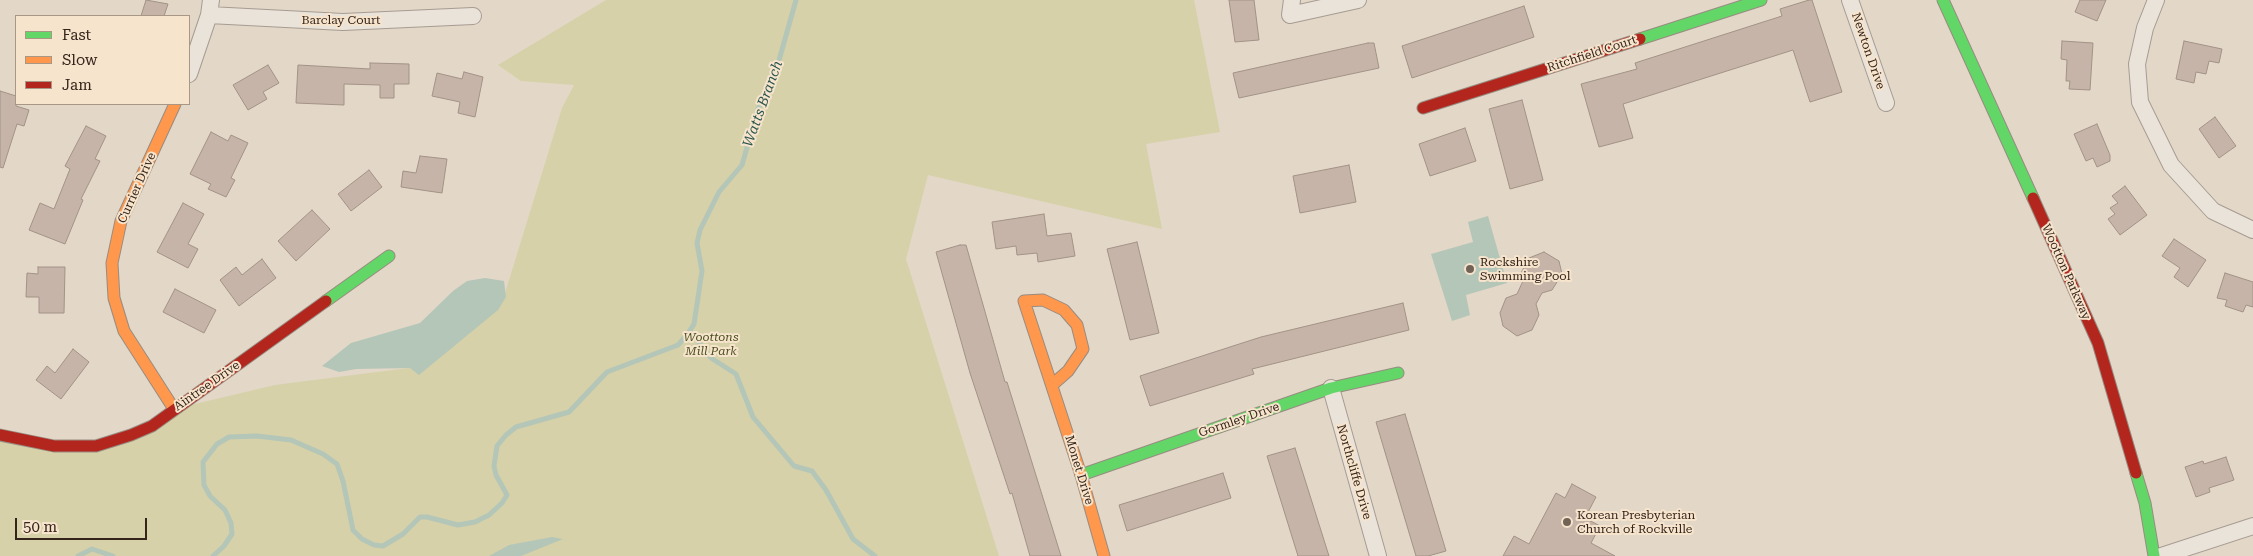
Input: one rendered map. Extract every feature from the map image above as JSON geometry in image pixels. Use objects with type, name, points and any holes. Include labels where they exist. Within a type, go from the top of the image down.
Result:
[{"type":"street","points":[[1292,0],[1290,15],[1358,0]]},
{"type":"street","name":"Ritchfield Court","points":[[1423,108],[1761,0]]},
{"type":"street","name":"Newton Drive","points":[[1850,0],[1886,103]]},
{"type":"street","name":"Wootton Parkway","points":[[1943,0],[2098,342],[2145,503],[2154,556]]},
{"type":"street","points":[[2156,0],[2145,28],[2137,64],[2140,102],[2171,165],[2213,211],[2253,230]]},
{"type":"street","points":[[190,71],[210,7]]},
{"type":"street","name":"Barclay Court","points":[[210,7],[343,22],[473,16]]},
{"type":"street","name":"Currier Drive","points":[[174,409],[124,331],[114,298],[112,263],[121,220],[175,105]]},
{"type":"street","name":"Aintree Drive","points":[[0,435],[54,446],[96,446],[132,435],[152,426],[389,256]]},
{"type":"street","name":"Monet Drive","points":[[1052,385],[1073,366],[1083,349],[1077,325],[1064,310],[1043,300],[1024,301],[1081,475],[1104,556]]},
{"type":"street","name":"Gormley Drive","points":[[1081,475],[1331,388],[1398,373]]},
{"type":"street","name":"Northcliffe Drive","points":[[1331,388],[1378,556]]},
{"type":"street","points":[[2161,556],[2253,526]]},
{"type":"green space","name":"Woottons Mill Park","points":[[606,0],[1194,0],[1220,132],[1146,144],[1162,229],[928,175],[906,259],[999,556],[0,556],[0,435],[96,446],[174,409],[275,385],[424,366],[502,303],[562,108],[574,85],[521,81],[498,65]]},
{"type":"shaded area","name":"Rockshire Swimming Pool","points":[[1488,216],[1507,283],[1466,295],[1470,315],[1452,321],[1431,254],[1473,242],[1468,222]]},
{"type":"shaded area","points":[[485,278],[504,281],[506,297],[498,310],[419,375],[410,368],[356,369],[339,372],[322,366],[351,343],[420,323],[453,291],[467,281]]},
{"type":"shaded area","points":[[552,537],[563,539],[521,556],[489,556],[509,545]]},
{"type":"building","points":[[146,0],[168,4],[164,15],[141,15]]},
{"type":"building","points":[[1229,0],[1254,0],[1259,40],[1235,42]]},
{"type":"building","points":[[1812,0],[1842,92],[1810,102],[1793,50],[1623,104],[1633,138],[1599,147],[1581,84],[1637,69],[1635,63],[1782,16],[1780,9]]},
{"type":"building","points":[[2080,0],[2106,0],[2097,21],[2075,12]]},
{"type":"building","points":[[1524,6],[1534,37],[1412,78],[1402,46]]},
{"type":"building","points":[[2062,41],[2093,43],[2090,90],[2069,89],[2070,81],[2066,81],[2067,60],[2061,59]]},
{"type":"building","points":[[2184,41],[2222,49],[2219,63],[2209,61],[2206,74],[2196,72],[2194,83],[2176,79]]},
{"type":"building","points":[[1374,43],[1379,68],[1239,98],[1233,73]]},
{"type":"building","points":[[370,63],[409,64],[409,84],[394,84],[394,98],[380,98],[380,85],[344,84],[344,105],[296,103],[298,65],[370,69]]},
{"type":"building","points":[[268,65],[279,83],[263,92],[267,99],[248,110],[233,85]]},
{"type":"building","points":[[464,72],[483,77],[475,117],[458,113],[460,102],[432,96],[437,73],[462,79]]},
{"type":"building","points":[[0,91],[15,96],[15,105],[29,110],[24,126],[17,124],[3,168],[0,167]]},
{"type":"building","points":[[1522,100],[1543,180],[1510,189],[1489,109]]},
{"type":"building","points":[[2215,117],[2236,146],[2219,158],[2199,129]]},
{"type":"building","points":[[2097,124],[2110,155],[2110,161],[2097,167],[2093,158],[2086,161],[2074,134]]},
{"type":"building","points":[[86,126],[106,136],[95,159],[100,161],[81,199],[83,200],[65,244],[29,230],[40,203],[54,209],[70,169],[65,166]]},
{"type":"building","points":[[1465,128],[1476,161],[1430,176],[1419,144]]},
{"type":"building","points":[[211,132],[228,141],[231,135],[248,143],[231,178],[235,180],[226,197],[208,189],[211,184],[190,174]]},
{"type":"building","points":[[420,156],[447,159],[442,193],[401,187],[403,171],[416,173]]},
{"type":"building","points":[[1349,165],[1356,202],[1300,213],[1293,176]]},
{"type":"building","points":[[369,170],[382,187],[351,211],[338,194]]},
{"type":"building","points":[[2125,186],[2147,215],[2120,235],[2108,219],[2115,214],[2110,208],[2118,203],[2112,196]]},
{"type":"building","points":[[183,203],[204,214],[188,244],[198,249],[188,268],[157,252]]},
{"type":"building","points":[[312,210],[330,229],[296,261],[278,241]]},
{"type":"building","points":[[1044,214],[1047,236],[1071,233],[1075,256],[1038,262],[1037,253],[1017,255],[1016,246],[996,249],[992,222]]},
{"type":"building","points":[[2174,239],[2206,260],[2188,287],[2174,277],[2180,268],[2162,256]]},
{"type":"building","points":[[1137,242],[1159,333],[1130,340],[1107,249]]},
{"type":"building","points":[[966,245],[1005,382],[1007,382],[1061,556],[1030,556],[1012,493],[1010,494],[970,373],[936,252]]},
{"type":"building","points":[[1544,252],[1559,261],[1562,274],[1552,290],[1542,293],[1536,304],[1539,315],[1532,330],[1517,336],[1503,326],[1500,313],[1506,298],[1517,294],[1523,281],[1521,273],[1529,258]]},
{"type":"building","points":[[262,259],[276,278],[239,306],[220,280],[236,267],[242,275]]},
{"type":"building","points":[[38,267],[65,267],[64,313],[39,313],[39,297],[26,297],[27,273],[38,274]]},
{"type":"building","points":[[2225,273],[2253,282],[2253,307],[2246,305],[2243,312],[2225,306],[2227,300],[2217,298]]},
{"type":"building","points":[[175,289],[216,310],[204,333],[163,312]]},
{"type":"building","points":[[1403,303],[1409,330],[1252,369],[1254,374],[1150,406],[1140,376],[1261,337]]},
{"type":"building","points":[[73,349],[89,362],[61,399],[36,380],[47,366],[55,373]]},
{"type":"building","points":[[1405,414],[1446,551],[1428,556],[1416,556],[1376,422]]},
{"type":"building","points":[[1295,448],[1329,556],[1298,556],[1267,456]]},
{"type":"building","points":[[2226,457],[2234,480],[2209,488],[2210,492],[2196,497],[2185,467],[2203,461],[2204,464]]},
{"type":"building","points":[[1223,473],[1231,498],[1127,531],[1119,505]]},
{"type":"building","name":"Korean Presbyterian Church of Rockville","points":[[1572,484],[1596,497],[1585,518],[1600,526],[1591,543],[1615,556],[1503,556],[1514,536],[1529,544],[1556,493],[1565,498]]},
{"type":"waterway","name":"Watts Branch","points":[[213,556],[224,546],[232,534],[231,523],[225,510],[210,496],[204,485],[203,462],[217,444],[229,437],[257,436],[291,440],[323,454],[337,464],[343,481],[353,530],[362,539],[374,545],[383,546],[403,534],[420,517],[458,525],[475,522],[489,515],[502,503],[507,495],[496,475],[494,466],[497,446],[506,435],[516,427],[569,412],[607,372],[678,345],[694,324],[702,271],[697,243],[700,230],[719,192],[742,165],[758,109],[776,71],[796,0]]},
{"type":"waterway","points":[[690,331],[711,358],[736,374],[753,417],[794,466],[812,471],[826,490],[853,539],[875,556]]},
{"type":"waterway","name":"Watts Branch","points":[[78,556],[92,549],[113,556]]},
{"type":"traffic: fast","points":[[1640,39],[1761,0]]},
{"type":"traffic: fast","points":[[1943,0],[2033,198]]},
{"type":"traffic: fast","points":[[326,301],[389,256]]},
{"type":"traffic: fast","points":[[1081,475],[1331,388],[1398,373]]},
{"type":"traffic: fast","points":[[2136,473],[2145,503],[2154,556]]},
{"type":"traffic: slow","points":[[174,409],[124,331],[114,298],[112,263],[121,221],[175,105]]},
{"type":"traffic: slow","points":[[1052,385],[1068,371],[1083,349],[1077,325],[1064,310],[1043,300],[1024,301],[1081,475],[1104,556]]},
{"type":"traffic: jam","points":[[1423,108],[1640,39]]},
{"type":"traffic: jam","points":[[2033,198],[2098,343],[2136,473]]},
{"type":"traffic: jam","points":[[0,435],[54,446],[96,446],[131,435],[152,426],[326,301]]},
{"type":"place","name":"Rockshire Swimming Pool","points":[[1470,269]]},
{"type":"place","name":"Korean Presbyterian Church of Rockville","points":[[1567,522]]}]
